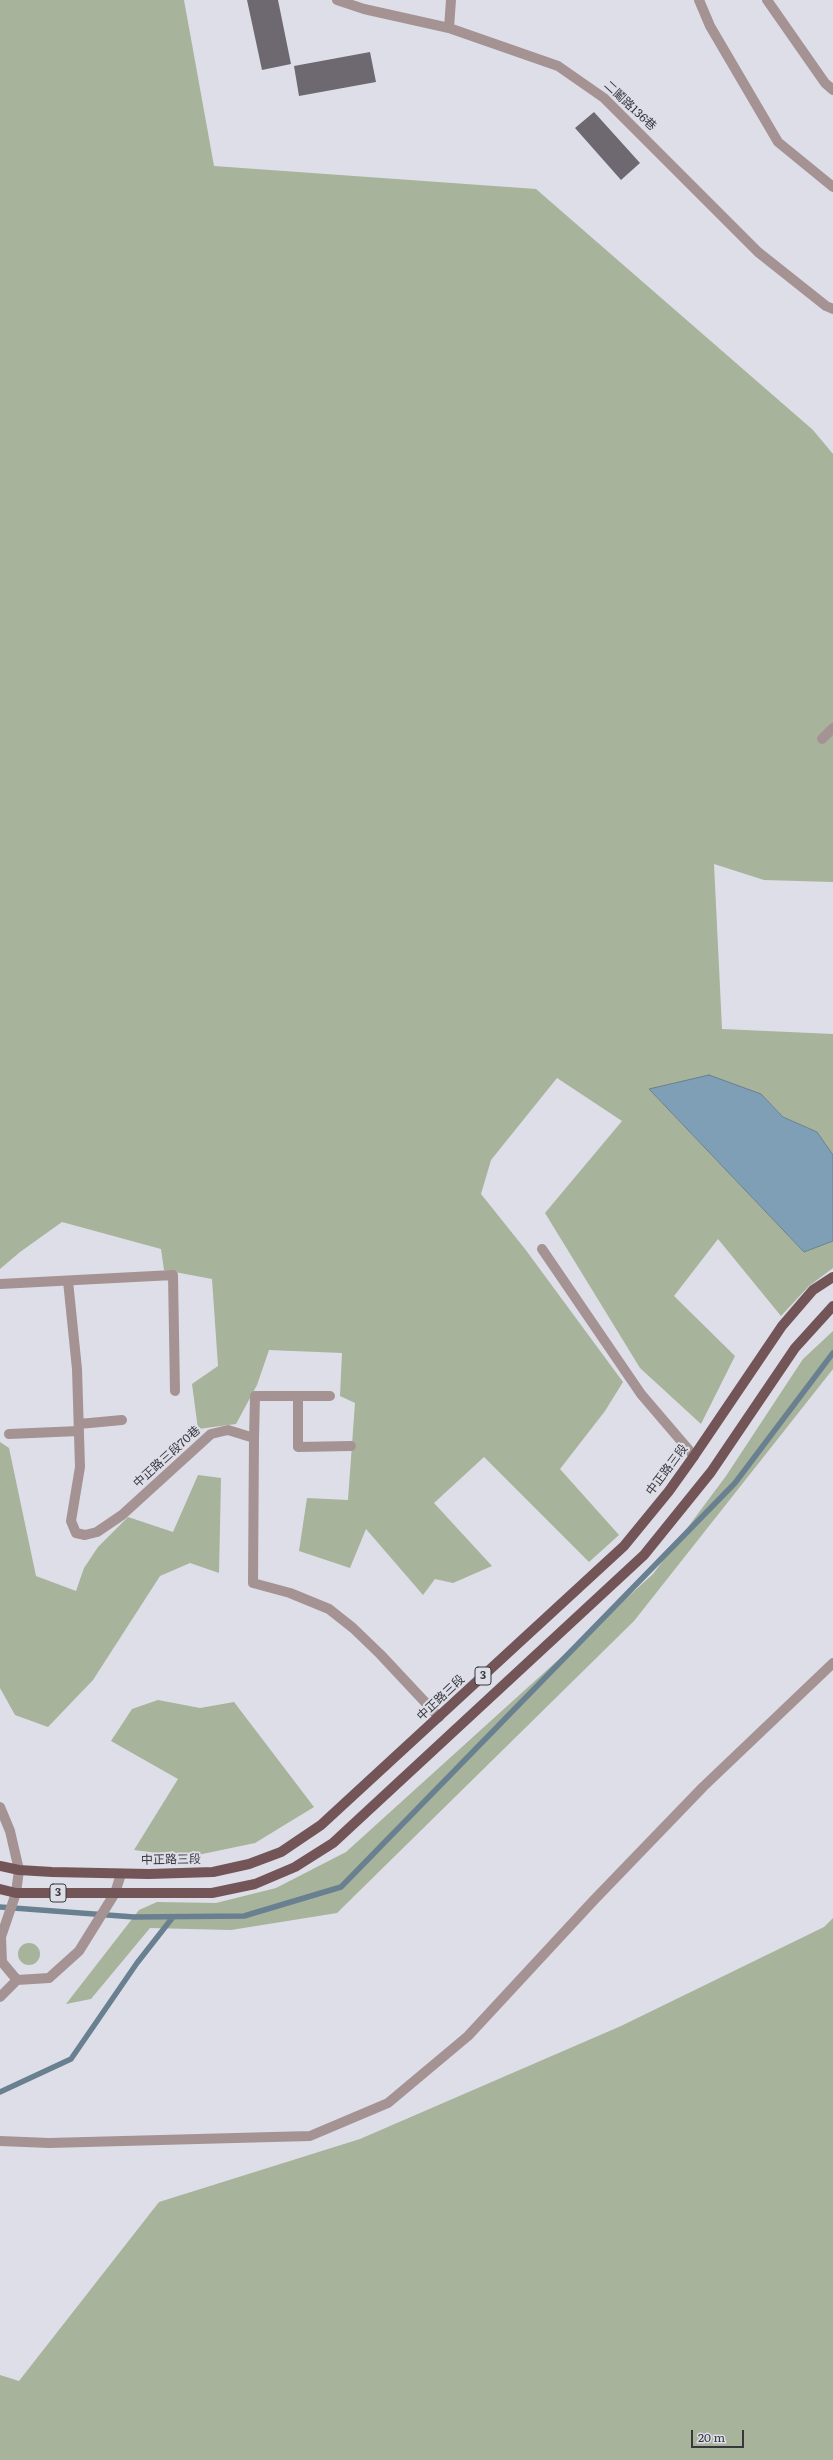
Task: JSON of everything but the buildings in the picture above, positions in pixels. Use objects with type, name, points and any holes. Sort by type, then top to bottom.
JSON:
[{"type":"main road","name":"中正路三段","points":[[0,1866],[19,1870],[121,1874],[213,1872],[249,1864],[281,1852],[321,1825],[624,1546],[669,1491],[782,1326],[813,1290],[833,1277]]},
{"type":"main road","name":"3","points":[[0,1889],[16,1893],[212,1893],[255,1884],[295,1867],[333,1843],[644,1555],[712,1472],[795,1348],[833,1306]]},
{"type":"street","name":"二鬮路136巷","points":[[337,0],[363,5],[449,28],[558,66],[604,98],[758,252],[826,306],[833,309]]},
{"type":"street","points":[[449,28],[451,0]]},
{"type":"street","points":[[699,0],[710,26],[778,142],[833,187]]},
{"type":"street","points":[[767,0],[825,83],[833,90]]},
{"type":"street","points":[[822,739],[833,728]]},
{"type":"street","points":[[542,1249],[641,1394],[694,1456]]},
{"type":"street","points":[[0,1284],[68,1282],[173,1275],[175,1391]]},
{"type":"street","name":"中正路三段70巷","points":[[68,1282],[77,1369],[79,1427],[80,1467],[71,1521],[76,1533],[85,1534],[97,1532],[122,1515],[211,1434],[228,1430],[254,1438]]},
{"type":"street","points":[[330,1396],[255,1396],[253,1583],[290,1593],[329,1609],[353,1628],[380,1654],[439,1717]]},
{"type":"street","points":[[298,1396],[298,1447],[351,1446]]},
{"type":"street","points":[[9,1434],[79,1427],[122,1420]]},
{"type":"street","points":[[0,2141],[49,2143],[310,2136],[388,2103],[468,2036],[698,1793],[833,1662]]},
{"type":"street","points":[[0,1807],[10,1831],[19,1870],[16,1893],[1,1937],[2,1962],[17,1980]]},
{"type":"street","points":[[0,1997],[17,1980],[49,1978],[79,1950],[116,1893],[121,1874]]},
{"type":"green space","points":[[0,0],[184,0],[214,166],[536,189],[813,430],[833,454],[833,882],[764,880],[714,864],[722,1029],[833,1034],[833,1155],[817,1132],[783,1117],[761,1094],[649,1089],[804,1252],[833,1241],[833,1268],[809,1286],[781,1316],[718,1239],[674,1296],[735,1356],[701,1424],[640,1368],[545,1213],[622,1121],[557,1078],[491,1160],[481,1194],[525,1249],[623,1382],[605,1411],[560,1469],[619,1535],[589,1562],[484,1457],[434,1503],[492,1566],[453,1583],[435,1579],[423,1595],[366,1529],[350,1568],[299,1551],[307,1498],[348,1500],[355,1403],[340,1396],[342,1353],[269,1350],[257,1385],[236,1424],[198,1429],[192,1384],[218,1366],[212,1279],[164,1270],[161,1249],[62,1222],[20,1252],[0,1269]]},
{"type":"green space","points":[[833,1331],[833,1369],[634,1621],[337,1913],[231,1930],[150,1928],[91,1999],[66,2004],[139,1910],[157,1902],[216,1903],[276,1888],[346,1852],[653,1574],[726,1476],[803,1359]]},
{"type":"green space","points":[[0,1442],[9,1448],[36,1576],[76,1591],[84,1568],[98,1547],[128,1517],[173,1532],[198,1475],[221,1478],[219,1573],[190,1563],[160,1576],[93,1680],[48,1727],[15,1715],[0,1688]]},
{"type":"green space","points":[[158,1700],[200,1708],[234,1702],[314,1807],[255,1843],[188,1857],[134,1850],[178,1779],[111,1741],[132,1709]]},
{"type":"green space","points":[[833,1918],[833,2460],[0,2460],[0,2375],[19,2381],[159,2202],[360,2139],[621,2026],[824,1927]]},
{"type":"green space","points":[[29,1943],[37,1946],[40,1954],[37,1962],[29,1965],[21,1962],[18,1954],[21,1946]]},
{"type":"water","points":[[709,1075],[761,1094],[783,1117],[817,1132],[833,1155],[833,1241],[804,1252],[649,1089]]},
{"type":"waterway","points":[[0,1907],[134,1917],[244,1916],[341,1887],[735,1483],[833,1353]]},
{"type":"waterway","points":[[0,2092],[71,2059],[137,1963],[173,1917]]}]
